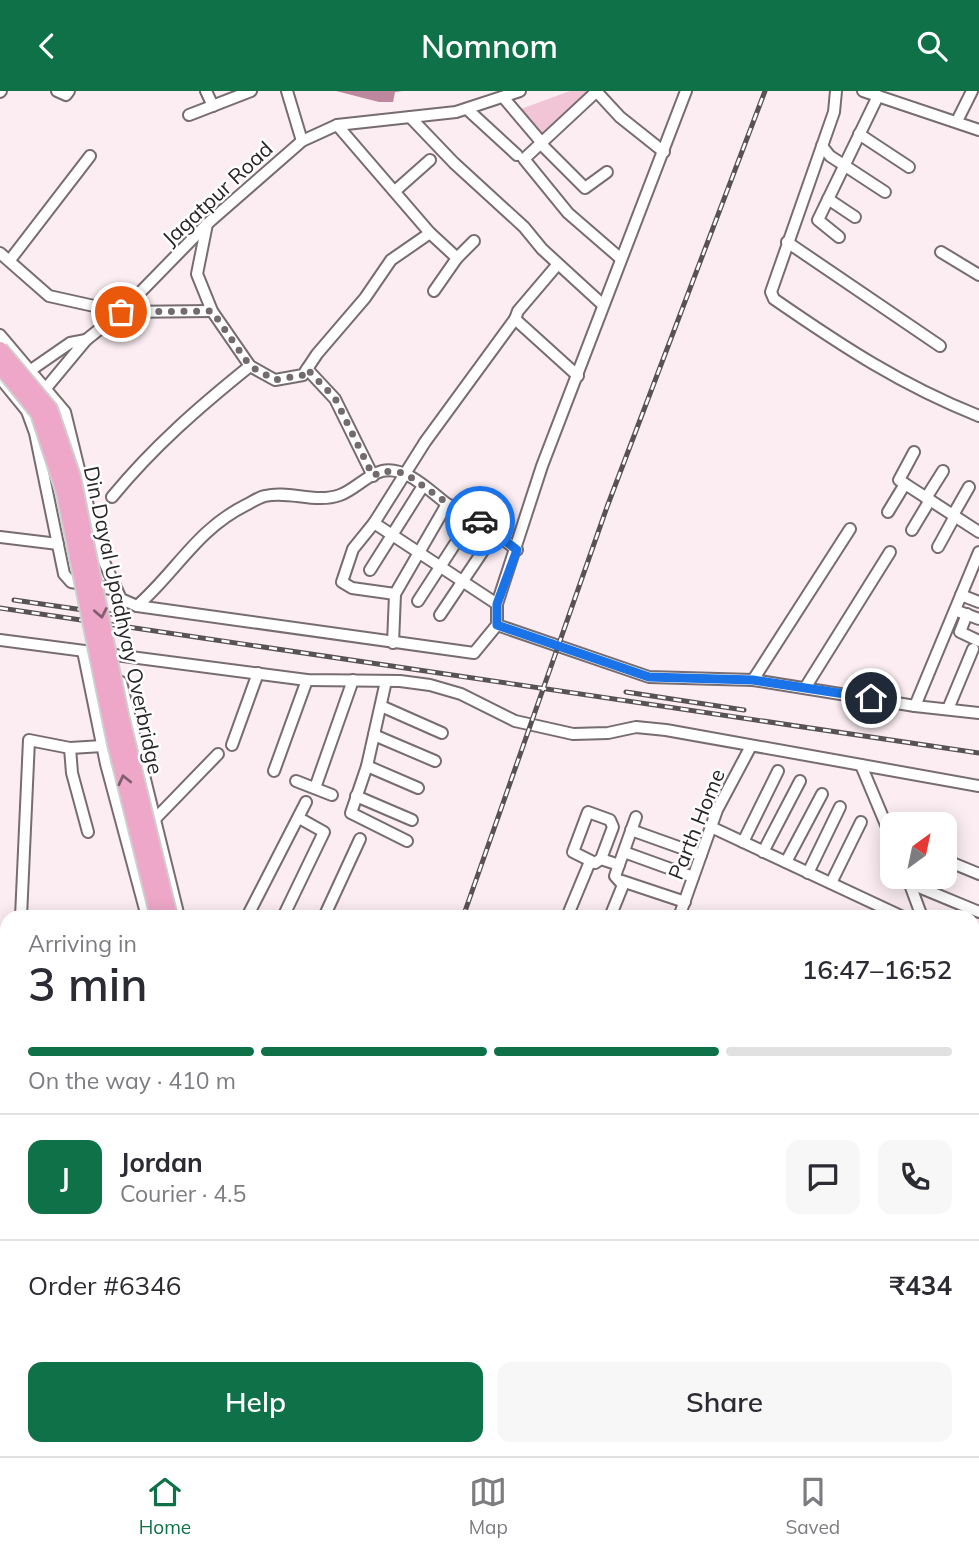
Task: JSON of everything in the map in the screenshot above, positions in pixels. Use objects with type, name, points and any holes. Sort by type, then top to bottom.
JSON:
[{"type":"main road","name":"Din Dayal Upadhyay Overbridge","points":[[0,349],[50,409],[72,477],[121,715],[168,910]]},
{"type":"main road","name":"Din Dayal Upadhyay Overbridge","points":[[0,366],[38,413],[64,493],[115,744],[156,910]]},
{"type":"street","points":[[57,91],[66,95],[69,91]]},
{"type":"street","points":[[206,91],[213,106]]},
{"type":"street","points":[[189,115],[251,91]]},
{"type":"street","name":"Jagatpur Road","points":[[86,340],[121,312],[207,224],[302,141],[287,91]]},
{"type":"street","points":[[302,141],[337,125],[467,109],[520,91]]},
{"type":"street","points":[[620,257],[568,213],[524,159],[596,91],[620,117],[664,152]]},
{"type":"street","points":[[0,335],[46,386],[65,412],[99,551],[121,599],[137,606],[474,653],[497,625],[497,604],[517,550],[542,466],[578,376],[620,257],[686,91]]},
{"type":"street","points":[[836,91],[834,112],[771,292],[774,299],[888,375],[979,416]]},
{"type":"street","points":[[863,91],[979,130]]},
{"type":"street","points":[[957,121],[972,91]]},
{"type":"street","points":[[839,237],[818,220],[878,96]]},
{"type":"street","points":[[503,97],[541,143],[585,188],[607,172]]},
{"type":"street","points":[[467,109],[517,155]]},
{"type":"street","points":[[410,117],[602,305]]},
{"type":"street","points":[[337,125],[430,233],[457,258]]},
{"type":"street","points":[[859,134],[909,167]]},
{"type":"street","points":[[822,146],[830,156],[845,163],[885,192]]},
{"type":"street","points":[[10,260],[90,156]]},
{"type":"street","points":[[395,191],[430,160]]},
{"type":"street","points":[[828,199],[855,217]]},
{"type":"street","points":[[207,224],[197,274],[212,311],[250,366],[275,380],[303,375],[365,298],[391,260],[430,233]]},
{"type":"street","points":[[435,291],[457,258],[474,241]]},
{"type":"street","points":[[787,242],[940,346]]},
{"type":"street","points":[[941,252],[979,275]]},
{"type":"street","points":[[0,253],[50,296],[121,312],[212,311]]},
{"type":"street","points":[[395,594],[352,588],[342,582],[353,549],[374,523],[470,377],[515,319],[518,311],[558,264]]},
{"type":"street","points":[[515,319],[578,376]]},
{"type":"street","points":[[31,370],[70,343],[86,340]]},
{"type":"street","points":[[27,411],[86,340]]},
{"type":"street","points":[[112,497],[139,463],[189,415],[250,366]]},
{"type":"street","points":[[307,369],[335,398],[373,476]]},
{"type":"street","points":[[0,378],[27,411],[35,433],[64,573],[71,582],[117,590]]},
{"type":"street","points":[[915,452],[899,478],[979,531]]},
{"type":"street","points":[[137,606],[162,584],[177,559],[204,532],[230,513],[265,495],[314,499],[340,495],[382,471],[405,473],[447,503],[473,516],[517,550]]},
{"type":"street","points":[[912,530],[943,471]]},
{"type":"street","points":[[888,512],[905,484]]},
{"type":"street","points":[[370,571],[423,486]]},
{"type":"street","points":[[938,547],[969,487]]},
{"type":"street","points":[[393,643],[395,594],[447,503]]},
{"type":"street","points":[[418,601],[473,516]]},
{"type":"street","points":[[374,523],[497,604]]},
{"type":"street","points":[[753,680],[850,529]]},
{"type":"street","points":[[440,615],[495,533]]},
{"type":"street","points":[[0,537],[58,544]]},
{"type":"street","points":[[805,688],[890,552]]},
{"type":"street","points":[[915,706],[978,559]]},
{"type":"street","points":[[961,595],[979,603]]},
{"type":"street","points":[[955,610],[979,619]]},
{"type":"street","points":[[948,709],[976,645],[960,632],[967,614]]},
{"type":"street","points":[[497,625],[649,677],[753,680],[915,706],[979,713]]},
{"type":"street","points":[[0,640],[307,680],[386,681],[430,685],[461,694],[515,721],[573,734],[608,733],[636,727],[979,786]]},
{"type":"street","points":[[83,652],[122,825],[145,910]]},
{"type":"street","points":[[114,656],[177,910]]},
{"type":"street","points":[[232,745],[258,673]]},
{"type":"street","points":[[274,771],[307,680]]},
{"type":"street","points":[[315,788],[354,680]]},
{"type":"street","points":[[386,681],[367,766],[351,810],[353,816],[407,841]]},
{"type":"street","points":[[380,706],[442,733]]},
{"type":"street","points":[[374,735],[435,761]]},
{"type":"street","points":[[21,910],[29,740],[70,748],[103,746]]},
{"type":"street","name":"Parth Home","points":[[682,910],[711,827],[751,746]]},
{"type":"street","points":[[70,748],[72,773],[89,832]]},
{"type":"street","points":[[122,825],[155,819],[218,754]]},
{"type":"street","points":[[861,765],[881,812]]},
{"type":"street","points":[[367,766],[418,788]]},
{"type":"street","points":[[743,842],[778,771]]},
{"type":"street","points":[[296,781],[332,795]]},
{"type":"street","points":[[763,852],[800,781]]},
{"type":"street","points":[[786,862],[822,794]]},
{"type":"street","points":[[356,796],[412,820]]},
{"type":"street","points":[[251,910],[306,802]]},
{"type":"street","points":[[808,873],[840,807]]},
{"type":"street","points":[[589,812],[610,820],[613,827],[601,859],[596,863],[573,852],[589,812]]},
{"type":"street","points":[[636,817],[615,876],[622,881],[685,902]]},
{"type":"street","points":[[286,910],[324,832],[299,818]]},
{"type":"street","points":[[831,883],[861,823]]},
{"type":"street","points":[[711,827],[884,910]]},
{"type":"street","points":[[631,830],[701,856]]},
{"type":"street","points":[[327,910],[359,839]]},
{"type":"street","points":[[624,852],[694,877]]},
{"type":"street","points":[[601,859],[619,865]]},
{"type":"street","points":[[570,910],[589,864]]},
{"type":"street","points":[[957,865],[979,874]]},
{"type":"street","points":[[612,910],[622,881]]},
{"type":"street","points":[[911,889],[919,910]]},
{"type":"street","points":[[928,889],[975,910]]},
{"type":"shaded area","points":[[336,91],[403,91],[395,92],[393,102],[379,102]]},
{"type":"shaded area","points":[[570,91],[587,91],[592,96],[541,137],[518,110]]},
{"type":"railway","points":[[465,910],[607,507],[765,91]]},
{"type":"railway","points":[[14,600],[125,616]]},
{"type":"railway","points":[[0,608],[979,753]]},
{"type":"railway","points":[[626,692],[744,710]]},
{"type":"way so far","points":[[121,312],[160,309],[212,311],[250,366],[275,380],[303,375],[307,369],[335,398],[373,476],[382,471],[405,473],[447,503],[480,521]]},
{"type":"route","points":[[480,521],[517,550],[497,604],[497,625],[528,638],[649,677],[753,680],[871,698]]}]
